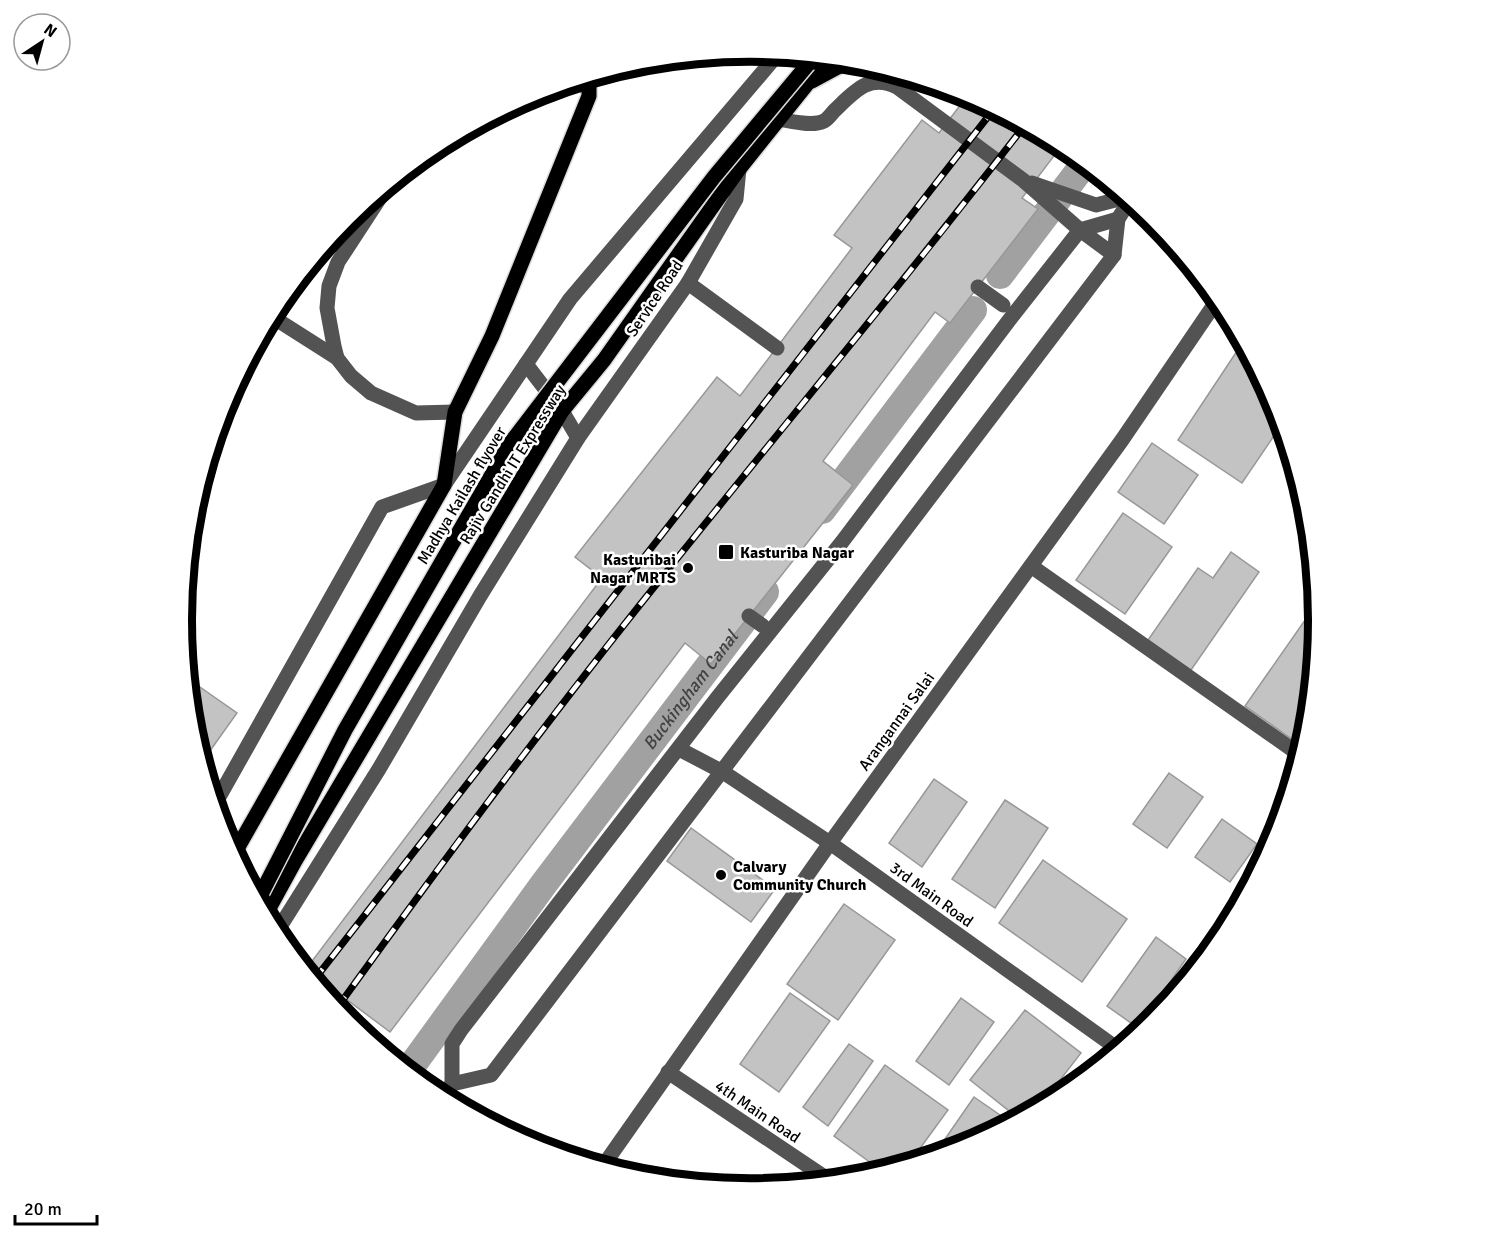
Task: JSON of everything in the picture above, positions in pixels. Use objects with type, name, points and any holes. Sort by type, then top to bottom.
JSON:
[{"type":"main road","name":"Madhya Kailash flyover","points":[[263,890],[345,730],[509,445],[714,177],[808,65]]},
{"type":"main road","name":"Rajiv Gandhi IT Expressway","points":[[271,905],[301,850],[562,411],[604,360],[739,169],[821,66]]},
{"type":"main road","points":[[806,85],[836,68]]},
{"type":"main road","points":[[239,844],[444,485],[455,412],[492,336],[544,210],[589,96],[590,86]]},
{"type":"street","points":[[220,794],[382,507],[444,485],[570,299],[771,63]]},
{"type":"street","points":[[778,119],[806,123],[824,121],[854,92],[871,82],[886,81],[1023,180],[1042,191],[1070,196],[1096,205],[1119,201]]},
{"type":"street","name":"Service Road","points":[[282,923],[379,769],[480,596],[578,438],[688,283],[736,199],[739,169]]},
{"type":"street","points":[[1042,191],[1058,211],[1114,255]]},
{"type":"street","points":[[448,1088],[452,1084],[491,1076],[1114,255],[1118,219],[1125,206]]},
{"type":"street","points":[[337,358],[327,308],[329,286],[338,262],[373,208]]},
{"type":"street","points":[[452,1084],[452,1044],[460,1030],[842,542],[1080,230],[1118,219]]},
{"type":"street","points":[[688,283],[777,348]]},
{"type":"street","points":[[978,287],[1003,305]]},
{"type":"street","name":"Arangannai Salai","points":[[608,1159],[830,843],[1122,440],[1212,307]]},
{"type":"street","points":[[279,321],[337,358],[351,376],[371,393],[416,413],[455,412]]},
{"type":"street","points":[[526,364],[562,411],[578,438]]},
{"type":"street","points":[[1031,566],[1292,750]]},
{"type":"street","points":[[749,616],[763,626]]},
{"type":"street","name":"3rd Main Road","points":[[679,749],[723,772],[830,843],[1111,1044]]},
{"type":"street","name":"4th Main Road","points":[[668,1072],[819,1173]]},
{"type":"building","name":"Kasturibai Nagar MRTS","points":[[962,103],[1029,136],[1056,153],[1022,198],[1038,209],[950,323],[935,312],[823,461],[853,485],[711,664],[685,643],[390,1032],[330,987],[310,963],[602,578],[575,557],[717,377],[740,396],[852,248],[834,235],[922,120],[939,133]]},
{"type":"building","points":[[1238,350],[1266,406],[1276,433],[1242,483],[1178,440]]},
{"type":"building","points":[[1152,443],[1198,475],[1164,524],[1118,492]]},
{"type":"building","points":[[1123,513],[1172,547],[1125,614],[1076,580]]},
{"type":"building","points":[[1231,552],[1259,572],[1191,670],[1148,640],[1198,568],[1213,578]]},
{"type":"building","points":[[1308,616],[1307,656],[1294,741],[1245,706]]},
{"type":"building","points":[[196,684],[237,713],[209,753]]},
{"type":"building","points":[[1169,773],[1203,797],[1167,848],[1133,824]]},
{"type":"building","points":[[934,779],[967,802],[922,867],[889,843]]},
{"type":"building","points":[[1005,800],[1048,828],[995,908],[952,879]]},
{"type":"building","points":[[1222,819],[1257,844],[1230,882],[1195,857]]},
{"type":"building","name":"Calvary Community Church","points":[[691,828],[775,889],[751,922],[667,861]]},
{"type":"building","points":[[1043,860],[1127,919],[1082,982],[999,923]]},
{"type":"building","points":[[844,904],[895,940],[838,1020],[787,984]]},
{"type":"building","points":[[1156,937],[1186,959],[1156,1002],[1133,1025],[1107,1006]]},
{"type":"building","points":[[790,993],[830,1021],[779,1092],[740,1064]]},
{"type":"building","points":[[961,998],[994,1022],[949,1085],[916,1061]]},
{"type":"building","points":[[1025,1010],[1081,1053],[1056,1086],[1011,1113],[970,1080]]},
{"type":"building","points":[[849,1044],[873,1061],[828,1126],[803,1107]]},
{"type":"building","points":[[885,1065],[948,1110],[918,1151],[872,1164],[834,1136]]},
{"type":"building","points":[[974,1097],[1003,1117],[964,1135],[942,1143]]},
{"type":"waterway","name":"Buckingham Canal","points":[[1000,275],[1080,170]]},
{"type":"waterway","name":"Buckingham Canal","points":[[822,510],[973,310]]},
{"type":"waterway","name":"Buckingham Canal","points":[[413,1064],[543,885],[765,592]]},
{"type":"railway","points":[[319,974],[989,115]]},
{"type":"railway","points":[[342,1000],[573,690],[1020,131]]},
{"type":"place","name":"Kasturiba Nagar","points":[[726,552]]},
{"type":"place","name":"Kasturibai Nagar MRTS","points":[[688,568]]},
{"type":"place","name":"Calvary Community Church","points":[[721,875]]}]
